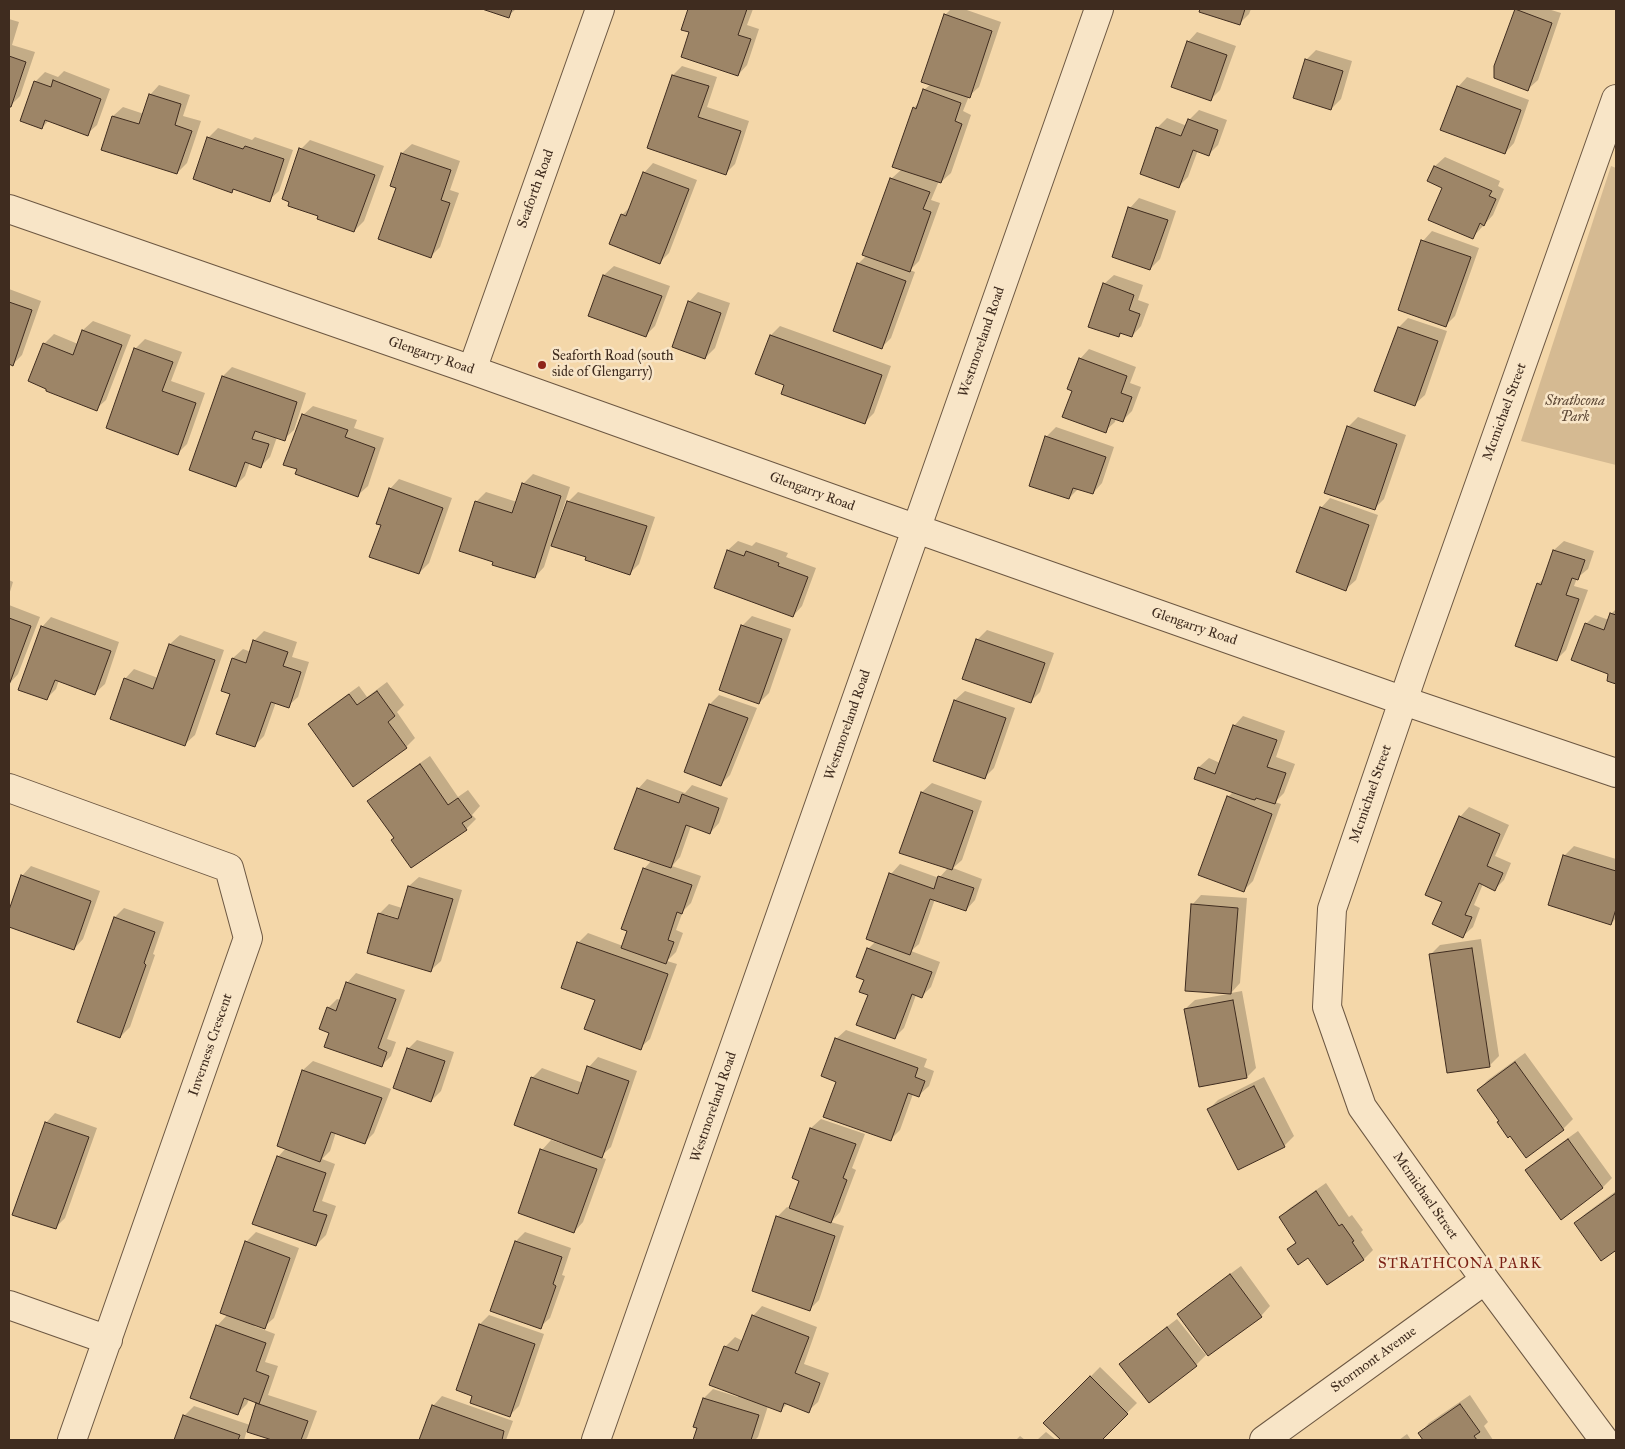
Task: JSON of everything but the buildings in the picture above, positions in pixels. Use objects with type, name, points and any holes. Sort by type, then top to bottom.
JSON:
[{"type":"street","name":"Seaforth Road","points":[[472,370],[600,9]]},
{"type":"street","name":"Westmoreland Road","points":[[596,1440],[1099,9]]},
{"type":"street","name":"Mcmichael Street","points":[[1604,1440],[1485,1280],[1362,1107],[1326,1006],[1332,909],[1616,99]]},
{"type":"street","name":"Glengarry Road","points":[[9,209],[472,370],[1404,701],[1616,773]]},
{"type":"street","name":"Inverness Crescent","points":[[9,788],[228,868],[248,938],[72,1440]]},
{"type":"street","name":"Stormont Avenue","points":[[1264,1440],[1485,1280]]},
{"type":"street","points":[[9,1305],[108,1340]]},
{"type":"green space","name":"Strathcona Park","points":[[1611,166],[1616,168],[1616,465],[1521,441]]},
{"type":"place","name":"Seaforth Road (south side of Glengarry)","points":[[542,365]]},
{"type":"district","name":"STRATHCONA PARK","points":[[1460,1264]]}]
